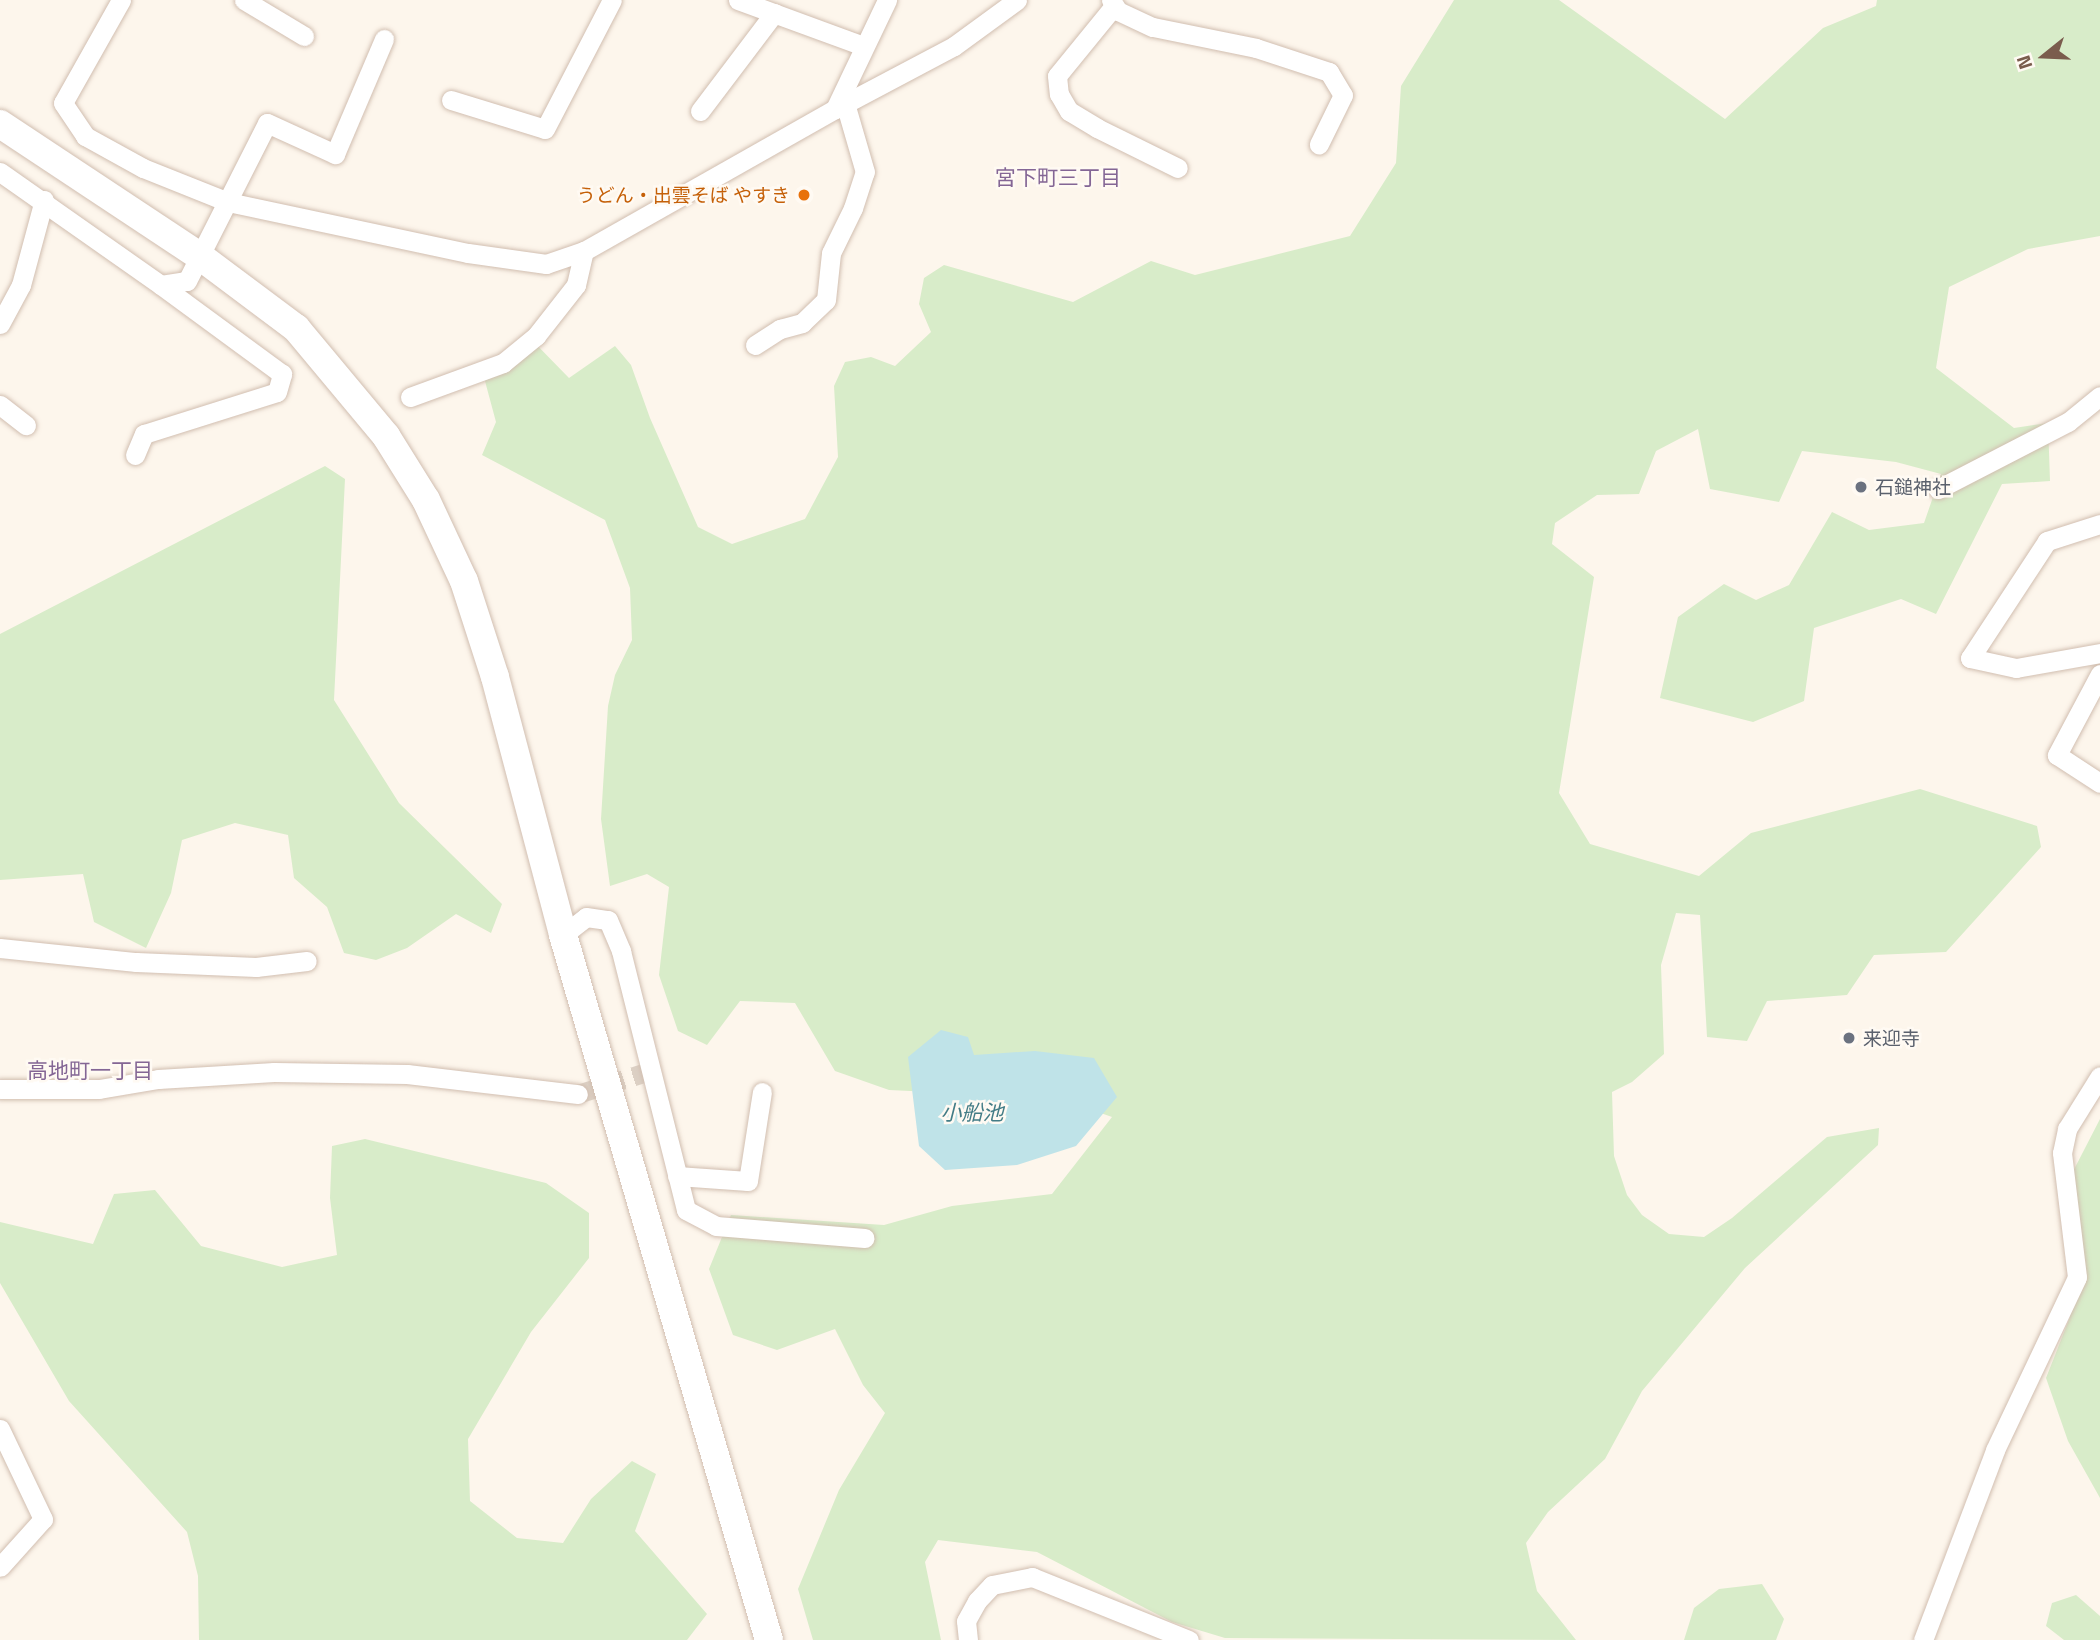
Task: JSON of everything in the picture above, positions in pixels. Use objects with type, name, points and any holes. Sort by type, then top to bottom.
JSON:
[{"type":"street","points":[[121,0],[63,103],[85,136],[144,168],[228,202],[468,253],[546,264],[584,251],[840,106],[954,46],[1017,0]]},
{"type":"street","points":[[244,0],[304,36]]},
{"type":"street","points":[[451,100],[545,129],[612,0]]},
{"type":"street","points":[[755,345],[780,329],[802,323],[826,300],[831,253],[853,208],[864,172],[840,106],[863,46],[887,0]]},
{"type":"street","points":[[742,1],[863,46]]},
{"type":"street","points":[[1178,168],[1069,111],[1059,94],[1057,76],[1112,3],[1118,11],[1153,27],[1256,48],[1329,72],[1343,95],[1319,144]]},
{"type":"street","points":[[700,111],[774,13]]},
{"type":"street","points":[[161,285],[187,281],[267,122],[335,154],[384,39]]},
{"type":"street","points":[[0,124],[201,257],[296,328],[386,436],[426,500],[464,581],[495,677],[563,935],[769,1640]]},
{"type":"street","points":[[0,172],[44,200],[282,374],[277,391],[144,434],[135,455]]},
{"type":"street","points":[[2,316],[21,285],[44,200]]},
{"type":"street","points":[[410,397],[503,363],[536,336],[576,285],[584,251]]},
{"type":"street","points":[[1938,489],[2068,422],[2100,396]]},
{"type":"street","points":[[0,405],[26,425]]},
{"type":"street","points":[[2100,523],[2047,541],[1970,658],[2016,668],[2100,653]]},
{"type":"street","points":[[2100,674],[2057,755],[2100,783]]},
{"type":"street","points":[[563,935],[586,917],[608,920],[621,951],[686,1210],[716,1226],[865,1238]]},
{"type":"street","points":[[0,948],[136,962],[256,967],[307,961]]},
{"type":"street","points":[[0,1089],[99,1089],[158,1079],[274,1072],[407,1074],[578,1094]]},
{"type":"street","points":[[1923,1640],[1995,1450],[2077,1277],[2062,1153],[2067,1129],[2100,1076]]},
{"type":"street","points":[[677,1176],[748,1181],[761,1092]]},
{"type":"street","points":[[0,1429],[43,1519],[0,1567]]},
{"type":"street","points":[[968,1640],[966,1621],[977,1601],[992,1585],[1032,1577],[1189,1640]]},
{"type":"green space","points":[[1454,0],[1559,0],[1725,119],[1823,28],[1876,6],[1877,0],[2100,0],[2100,236],[2028,249],[1949,287],[1936,368],[2014,428],[2048,423],[2050,481],[2002,484],[1936,614],[1901,599],[1814,628],[1804,701],[1753,722],[1660,698],[1678,617],[1724,584],[1756,600],[1789,585],[1832,512],[1869,530],[1924,523],[1941,474],[1896,462],[1802,451],[1779,502],[1710,489],[1698,429],[1656,451],[1639,494],[1597,495],[1555,523],[1552,544],[1594,577],[1559,793],[1590,844],[1699,876],[1751,833],[1920,789],[2037,826],[2041,847],[1946,952],[1874,955],[1847,995],[1767,1001],[1747,1041],[1707,1037],[1700,915],[1676,913],[1661,965],[1664,1054],[1632,1082],[1612,1092],[1614,1156],[1627,1195],[1642,1215],[1669,1234],[1704,1237],[1732,1218],[1827,1137],[1879,1128],[1878,1145],[1745,1268],[1642,1391],[1605,1459],[1548,1512],[1526,1543],[1537,1591],[1576,1640],[1225,1638],[1172,1622],[1037,1552],[938,1540],[925,1562],[941,1640],[813,1640],[798,1589],[839,1490],[885,1413],[863,1385],[835,1329],[777,1350],[733,1335],[709,1269],[731,1215],[884,1225],[952,1206],[1052,1194],[1112,1117],[1058,1098],[889,1090],[835,1071],[795,1003],[740,1001],[707,1045],[678,1031],[659,975],[669,887],[647,874],[610,886],[601,819],[608,706],[615,675],[632,640],[630,588],[605,520],[482,455],[496,422],[482,370],[528,336],[569,378],[615,346],[631,365],[650,418],[698,527],[732,544],[805,519],[838,457],[834,386],[845,362],[871,357],[895,366],[931,332],[919,304],[924,278],[944,265],[1073,302],[1151,261],[1195,275],[1350,236],[1396,163],[1401,86]]},
{"type":"green space","points":[[325,466],[345,479],[334,700],[399,803],[502,904],[491,933],[456,914],[407,948],[376,960],[344,953],[327,907],[294,878],[288,835],[235,823],[182,840],[171,893],[146,948],[94,922],[83,874],[0,880],[0,634]]},
{"type":"green space","points":[[2100,1119],[2100,1498],[2068,1441],[2046,1378],[2070,1317],[2066,1185]]},
{"type":"green space","points":[[365,1139],[546,1183],[589,1213],[589,1258],[531,1332],[468,1439],[470,1501],[517,1538],[563,1543],[591,1499],[632,1461],[656,1474],[635,1531],[707,1614],[687,1640],[199,1640],[198,1576],[187,1532],[69,1401],[0,1283],[0,1222],[93,1244],[114,1194],[155,1190],[201,1246],[282,1267],[337,1255],[330,1198],[332,1146]]},
{"type":"green space","points":[[1762,1584],[1784,1619],[1776,1640],[1684,1640],[1694,1608],[1719,1589]]},
{"type":"green space","points":[[2076,1595],[2100,1616],[2100,1640],[2064,1640],[2046,1626],[2052,1603]]},
{"type":"water","name":"小船池","points":[[941,1030],[968,1037],[974,1055],[1035,1051],[1094,1058],[1117,1097],[1076,1146],[1017,1165],[945,1170],[919,1146],[908,1057]]},
{"type":"tunnel","points":[[578,1094],[650,1071]]},
{"type":"place","name":"うどん・出雲そば やすき","points":[[804,195]]},
{"type":"place","name":"石鎚神社","points":[[1861,487]]},
{"type":"place","name":"来迎寺","points":[[1849,1038]]},
{"type":"district","name":"宮下町三丁目","points":[[1058,177]]},
{"type":"district","name":"高地町一丁目","points":[[90,1070]]}]
